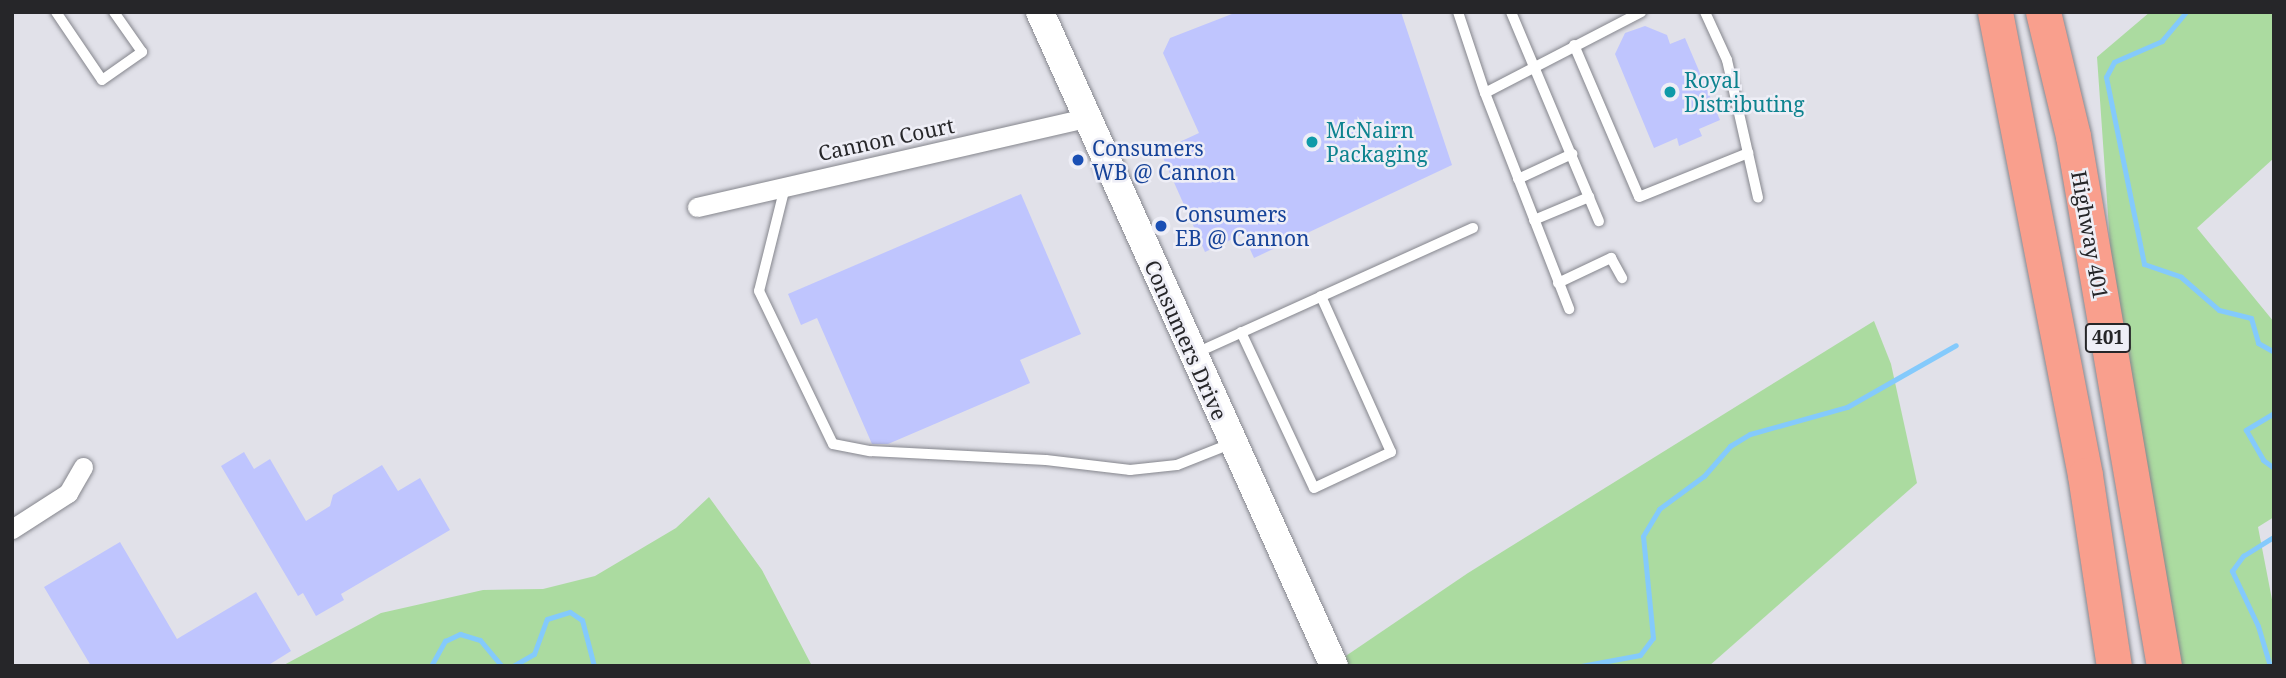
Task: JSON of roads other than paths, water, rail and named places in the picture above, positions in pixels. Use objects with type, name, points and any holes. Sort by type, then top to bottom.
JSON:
[{"type":"highway","name":"401","points":[[1995,12],[2085,475],[2114,666]]},
{"type":"highway","name":"Highway 401","points":[[2043,12],[2073,136],[2164,666]]},
{"type":"main road","name":"Consumers Drive","points":[[1040,12],[1085,118],[1334,666]]},
{"type":"street","name":"Cannon Court","points":[[696,207],[787,184],[1085,118]]},
{"type":"street","points":[[12,529],[68,493],[83,467]]},
{"type":"lane","points":[[56,12],[102,80],[142,52],[114,12]]},
{"type":"lane","points":[[1458,12],[1485,93],[1569,309]]},
{"type":"lane","points":[[1511,12],[1599,221]]},
{"type":"lane","points":[[1485,93],[1641,12]]},
{"type":"lane","points":[[1705,12],[1727,60],[1758,198]]},
{"type":"lane","points":[[1574,45],[1639,197],[1748,153]]},
{"type":"lane","points":[[1518,178],[1572,154]]},
{"type":"lane","points":[[787,184],[759,291],[832,444],[870,451],[1046,460],[1130,470],[1177,465],[1233,443]]},
{"type":"lane","points":[[1534,220],[1589,197]]},
{"type":"lane","points":[[1192,354],[1473,228]]},
{"type":"lane","points":[[1558,283],[1611,258],[1622,278]]},
{"type":"lane","points":[[1241,332],[1314,488],[1391,452],[1321,296]]},
{"type":"waterway","points":[[2186,12],[2162,41],[2114,62],[2106,77],[2144,264],[2181,277],[2219,310],[2251,318],[2258,343],[2274,352]]},
{"type":"waterway","points":[[1581,666],[1640,655],[1653,638],[1643,536],[1659,509],[1704,476],[1730,446],[1750,434],[1847,407],[1956,345]]},
{"type":"waterway","points":[[2274,413],[2246,430],[2263,460],[2274,468]]},
{"type":"waterway","points":[[2270,666],[2258,626],[2232,571],[2243,556],[2274,537]]},
{"type":"waterway","points":[[513,666],[534,654],[547,619],[570,612],[582,620],[594,666]]},
{"type":"waterway","points":[[431,666],[445,641],[460,634],[480,640],[502,666]]},
{"type":"waterway","points":[[374,666],[385,666]]},
{"type":"place","name":"Royal Distributing","points":[[1670,92]]},
{"type":"place","name":"McNairn Packaging","points":[[1312,142]]},
{"type":"place","name":"Consumers WB @ Cannon","points":[[1078,160]]},
{"type":"place","name":"Consumers EB @ Cannon","points":[[1161,226]]}]
